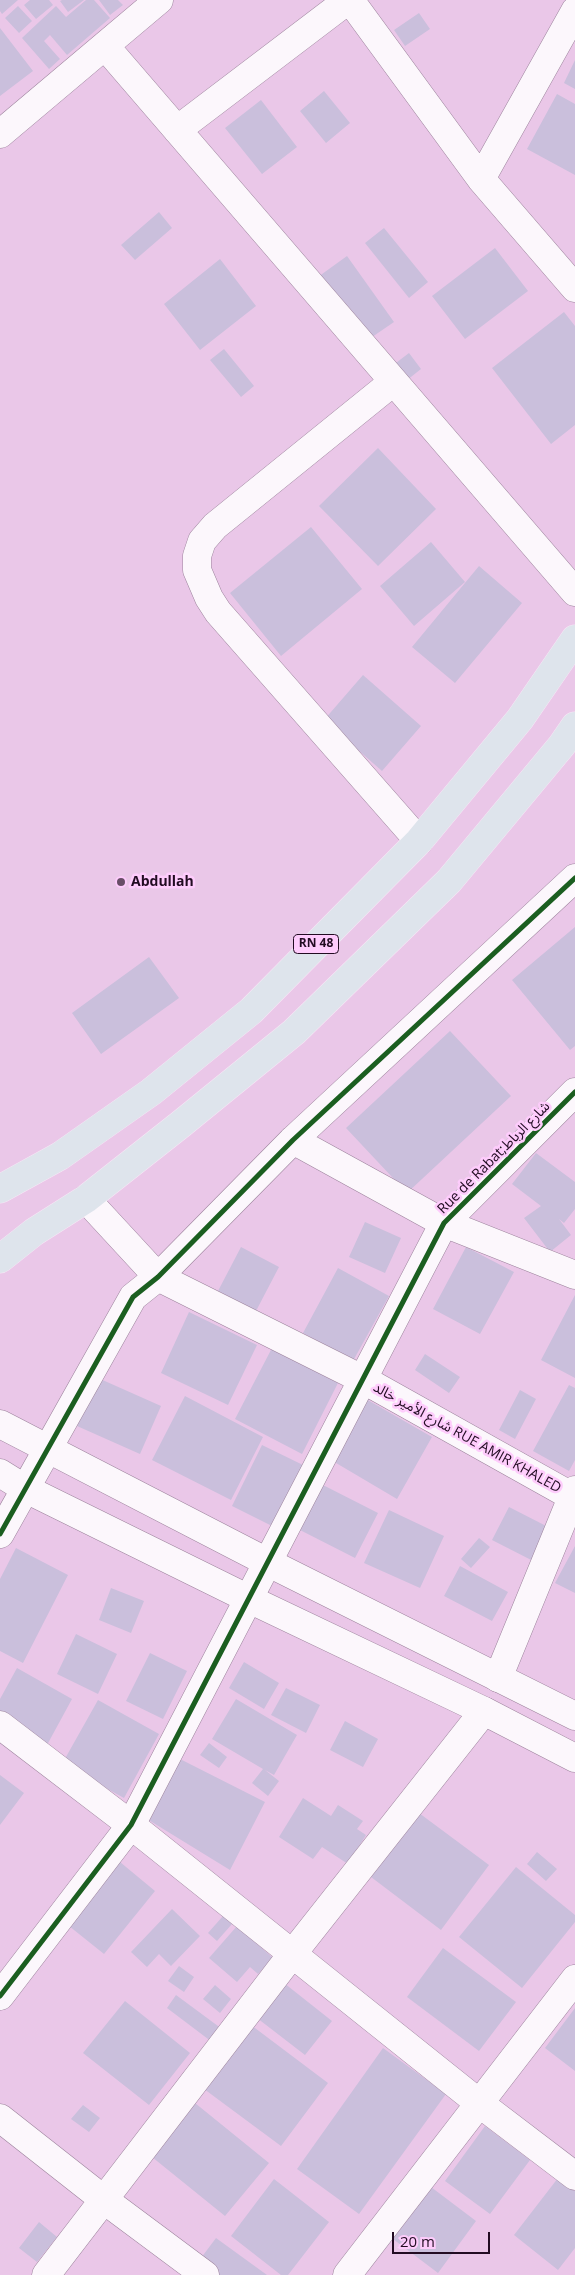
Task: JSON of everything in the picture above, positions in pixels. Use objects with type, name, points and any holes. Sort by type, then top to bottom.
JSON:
[{"type":"highway","name":"RN 48","points":[[0,1189],[60,1156],[151,1092],[251,1011],[419,841],[520,719],[575,639]]},
{"type":"highway","points":[[0,1259],[34,1232],[86,1199],[294,1032],[449,881],[562,745],[575,726]]},
{"type":"street","points":[[0,134],[158,0]]},
{"type":"street","points":[[177,130],[349,0],[481,179],[575,288]]},
{"type":"street","points":[[481,179],[575,11]]},
{"type":"street","points":[[106,46],[575,592]]},
{"type":"street","points":[[393,382],[214,526],[202,541],[197,556],[197,570],[209,598],[218,612],[419,841]]},
{"type":"street","points":[[0,1534],[133,1296],[158,1277],[293,1140],[575,878]]},
{"type":"street","name":"Rue de Rabat;شارع الرباط","points":[[0,1996],[131,1825],[269,1563],[444,1223],[575,1092]]},
{"type":"street","points":[[293,1140],[444,1223],[575,1275]]},
{"type":"street","name":"شارع الأمير خالد RUE AMIR KHALED","points":[[86,1199],[158,1277],[364,1380],[574,1495]]},
{"type":"street","points":[[0,1424],[269,1563],[575,1716]]},
{"type":"street","points":[[0,1473],[24,1488],[250,1599],[484,1710],[575,1758]]},
{"type":"street","points":[[498,1678],[574,1495]]},
{"type":"street","points":[[46,2275],[293,1953],[484,1710]]},
{"type":"street","points":[[0,1725],[131,1825],[479,2103],[575,2176]]},
{"type":"street","points":[[347,2275],[575,1979]]},
{"type":"street","points":[[0,2118],[103,2199],[205,2275]]},
{"type":"building","points":[[0,0],[18,0],[2,14],[0,11]]},
{"type":"building","points":[[30,0],[49,0],[53,5],[36,19],[24,5]]},
{"type":"building","points":[[84,0],[68,12],[60,1]]},
{"type":"building","points":[[86,0],[94,0],[110,18],[67,55],[50,35],[44,41],[60,59],[49,69],[22,38],[56,6],[66,17]]},
{"type":"building","points":[[99,0],[118,0],[123,5],[110,15]]},
{"type":"building","points":[[18,6],[32,21],[19,33],[5,18]]},
{"type":"building","points":[[419,13],[430,29],[405,46],[394,30]]},
{"type":"building","points":[[0,28],[33,71],[0,96]]},
{"type":"building","points":[[575,60],[575,89],[564,83]]},
{"type":"building","points":[[324,91],[350,123],[326,143],[300,111]]},
{"type":"building","points":[[557,94],[575,104],[575,175],[527,149]]},
{"type":"building","points":[[261,100],[297,147],[262,174],[225,128]]},
{"type":"building","points":[[159,212],[172,228],[135,260],[121,245]]},
{"type":"building","points":[[384,228],[428,282],[409,298],[365,243]]},
{"type":"building","points":[[495,248],[528,291],[465,339],[432,296]]},
{"type":"building","points":[[347,256],[394,322],[359,346],[311,282]]},
{"type":"building","points":[[220,259],[256,306],[200,350],[164,304]]},
{"type":"building","points":[[564,312],[575,326],[575,425],[551,444],[492,368]]},
{"type":"building","points":[[224,349],[254,386],[241,397],[210,360]]},
{"type":"building","points":[[409,353],[421,369],[397,388],[384,372]]},
{"type":"building","points":[[378,448],[436,509],[378,566],[319,506]]},
{"type":"building","points":[[311,527],[362,589],[281,656],[230,593]]},
{"type":"building","points":[[431,542],[465,582],[414,626],[380,586]]},
{"type":"building","points":[[479,566],[522,603],[455,683],[412,647]]},
{"type":"building","points":[[363,675],[421,726],[382,771],[324,720]]},
{"type":"building","points":[[575,927],[575,1046],[570,1050],[512,980]]},
{"type":"building","points":[[149,957],[179,998],[101,1054],[72,1013]]},
{"type":"building","points":[[450,1031],[511,1096],[407,1193],[346,1128]]},
{"type":"building","points":[[536,1153],[575,1182],[575,1209],[564,1223],[559,1219],[571,1235],[550,1252],[524,1218],[541,1206],[512,1184]]},
{"type":"building","points":[[365,1222],[401,1238],[385,1273],[349,1257]]},
{"type":"building","points":[[241,1247],[279,1267],[256,1311],[218,1291]]},
{"type":"building","points":[[466,1247],[514,1272],[480,1334],[433,1309]]},
{"type":"building","points":[[338,1268],[389,1296],[353,1361],[303,1333]]},
{"type":"building","points":[[575,1295],[575,1378],[541,1360]]},
{"type":"building","points":[[189,1312],[257,1345],[228,1405],[161,1373]]},
{"type":"building","points":[[272,1348],[338,1383],[302,1454],[235,1419]]},
{"type":"building","points":[[425,1354],[460,1377],[449,1393],[415,1370]]},
{"type":"building","points":[[98,1378],[161,1406],[140,1454],[77,1426]]},
{"type":"building","points":[[569,1385],[575,1388],[575,1460],[569,1471],[533,1451]]},
{"type":"building","points":[[520,1390],[536,1399],[515,1439],[499,1430]]},
{"type":"building","points":[[185,1396],[263,1437],[231,1500],[152,1460]]},
{"type":"building","points":[[366,1399],[432,1437],[397,1499],[331,1460]]},
{"type":"building","points":[[262,1445],[303,1465],[272,1526],[232,1506]]},
{"type":"building","points":[[321,1484],[378,1513],[355,1558],[298,1529]]},
{"type":"building","points":[[509,1507],[556,1531],[539,1564],[492,1540]]},
{"type":"building","points":[[389,1510],[444,1536],[420,1588],[364,1563]]},
{"type":"building","points":[[479,1538],[490,1547],[471,1568],[461,1559]]},
{"type":"building","points":[[575,1546],[575,1593],[555,1583]]},
{"type":"building","points":[[16,1548],[68,1575],[23,1663],[0,1651],[0,1579]]},
{"type":"building","points":[[460,1566],[508,1592],[492,1621],[444,1596]]},
{"type":"building","points":[[111,1588],[144,1601],[131,1633],[99,1620]]},
{"type":"building","points":[[76,1634],[117,1654],[98,1694],[57,1674]]},
{"type":"building","points":[[150,1653],[187,1671],[163,1719],[126,1701]]},
{"type":"building","points":[[244,1662],[279,1683],[264,1709],[229,1688]]},
{"type":"building","points":[[17,1668],[72,1699],[47,1745],[0,1719],[0,1699]]},
{"type":"building","points":[[286,1688],[320,1705],[306,1733],[271,1715]]},
{"type":"building","points":[[236,1699],[297,1735],[274,1775],[265,1770],[279,1781],[268,1796],[252,1783],[263,1769],[212,1739]]},
{"type":"building","points":[[98,1700],[159,1734],[124,1798],[62,1764]]},
{"type":"building","points":[[345,1721],[378,1739],[363,1767],[330,1750]]},
{"type":"building","points":[[209,1743],[227,1757],[219,1768],[200,1755]]},
{"type":"building","points":[[180,1759],[265,1802],[230,1870],[147,1819]]},
{"type":"building","points":[[0,1775],[24,1793],[0,1825]]},
{"type":"building","points":[[303,1798],[331,1816],[338,1805],[363,1821],[357,1829],[366,1835],[348,1864],[322,1847],[313,1859],[279,1837]]},
{"type":"building","points":[[419,1813],[489,1865],[441,1930],[371,1877]]},
{"type":"building","points":[[537,1852],[557,1869],[546,1881],[527,1864]]},
{"type":"building","points":[[120,1862],[155,1891],[104,1954],[69,1926]]},
{"type":"building","points":[[516,1867],[575,1915],[575,1922],[522,1988],[459,1937]]},
{"type":"building","points":[[172,1909],[200,1936],[171,1966],[159,1954],[147,1967],[131,1952]]},
{"type":"building","points":[[223,1916],[232,1924],[217,1941],[208,1933]]},
{"type":"building","points":[[237,1926],[273,1958],[258,1974],[250,1967],[237,1982],[209,1958]]},
{"type":"building","points":[[443,1948],[516,2002],[479,2051],[407,1997]]},
{"type":"building","points":[[179,1966],[194,1977],[184,1992],[168,1981]]},
{"type":"building","points":[[284,1983],[332,2021],[305,2055],[257,2018]]},
{"type":"building","points":[[215,1985],[231,1999],[220,2013],[203,1999]]},
{"type":"building","points":[[176,1995],[222,2029],[212,2042],[167,2008]]},
{"type":"building","points":[[125,2001],[190,2053],[149,2105],[83,2053]]},
{"type":"building","points":[[575,2008],[575,2071],[545,2048]]},
{"type":"building","points":[[247,2022],[328,2083],[281,2146],[200,2086]]},
{"type":"building","points":[[383,2048],[446,2094],[359,2214],[297,2169]]},
{"type":"building","points":[[195,2103],[269,2163],[225,2216],[152,2157]]},
{"type":"building","points":[[83,2105],[100,2118],[89,2132],[71,2119]]},
{"type":"building","points":[[485,2126],[530,2160],[490,2214],[445,2181]]},
{"type":"building","points":[[558,2178],[575,2191],[575,2248],[558,2270],[514,2235]]},
{"type":"building","points":[[274,2179],[329,2222],[288,2275],[281,2275],[231,2236]]},
{"type":"building","points":[[431,2187],[476,2221],[438,2273],[393,2239]]},
{"type":"building","points":[[39,2222],[57,2237],[37,2262],[19,2248]]},
{"type":"building","points":[[216,2238],[267,2275],[216,2275],[198,2262]]},
{"type":"cycle path","points":[[0,1534],[133,1297],[158,1277],[293,1140],[575,878]]},
{"type":"cycle path","points":[[0,1996],[131,1825],[444,1223],[575,1092]]},
{"type":"place","name":"Abdullah","points":[[121,882]]}]
